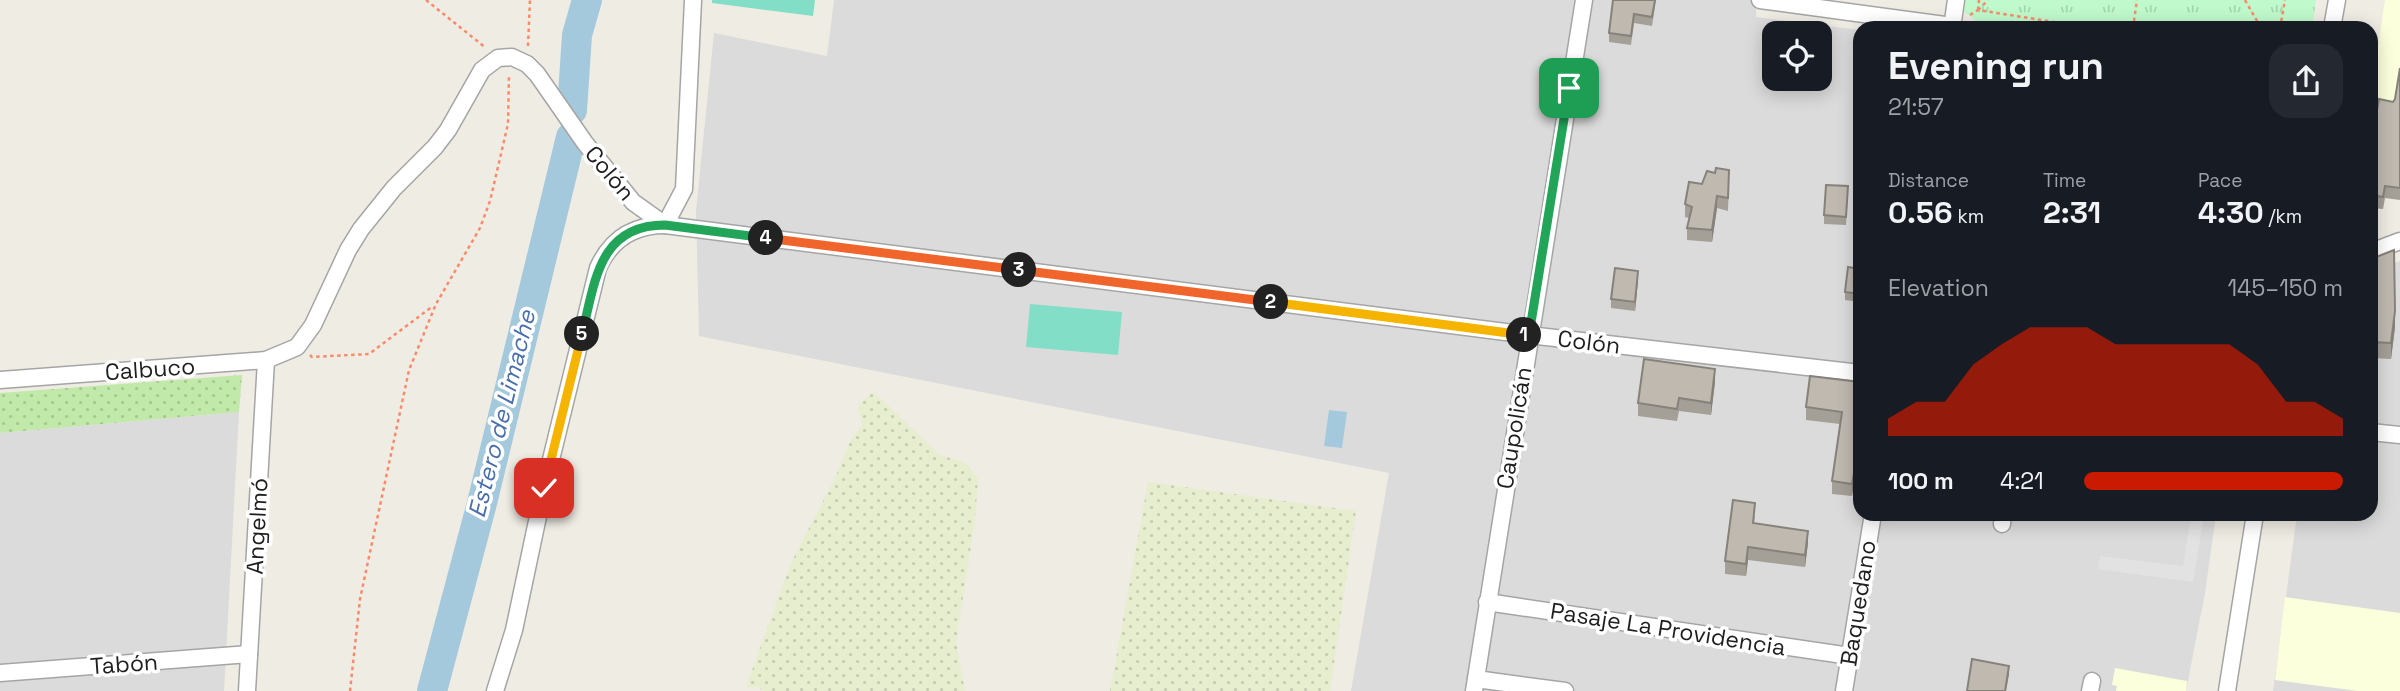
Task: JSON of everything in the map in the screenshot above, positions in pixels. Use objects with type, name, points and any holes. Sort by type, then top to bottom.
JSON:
[{"type":"street","points":[[495,691],[514,629],[544,488],[598,268],[610,247],[619,239],[641,228],[665,225],[684,189],[693,0]]},
{"type":"street","name":"Caupolicán","points":[[1475,685],[1584,0]]},
{"type":"street","points":[[1759,0],[1910,21]]},
{"type":"street","points":[[1954,21],[1956,0]]},
{"type":"street","points":[[2333,21],[2337,0]]},
{"type":"street","name":"Colón","points":[[512,59],[633,202],[665,225],[1529,335],[1853,372]]},
{"type":"street","points":[[297,347],[313,325],[348,250],[361,229],[394,188],[449,130],[482,70],[512,59]]},
{"type":"street","points":[[2378,249],[2400,241]]},
{"type":"street","name":"Calbuco","points":[[0,380],[267,360],[297,347]]},
{"type":"street","name":"Angelmó","points":[[247,691],[267,360]]},
{"type":"street","points":[[2378,433],[2400,435]]},
{"type":"street","name":"Baquedano","points":[[1844,691],[1871,521]]},
{"type":"street","points":[[2227,691],[2254,521]]},
{"type":"street","name":"Pasaje La Providencia","points":[[1487,602],[1850,656]]},
{"type":"street","name":"Tabón","points":[[0,673],[249,654]]},
{"type":"street","points":[[1475,685],[1565,691]]},
{"type":"path","points":[[426,0],[512,59]]},
{"type":"path","points":[[350,691],[360,599],[409,370],[436,304],[480,229],[490,201],[508,124],[508,87],[512,59],[530,0]]},
{"type":"path","points":[[1978,9],[1979,0]]},
{"type":"path","points":[[1961,21],[1988,0]]},
{"type":"path","points":[[2134,21],[2137,0]]},
{"type":"path","points":[[2245,0],[2257,21]]},
{"type":"path","points":[[2281,21],[2285,0]]},
{"type":"path","points":[[1978,9],[2050,21]]},
{"type":"path","points":[[297,347],[312,357],[369,354],[436,304]]},
{"type":"shaded area","points":[[834,0],[1757,0],[1756,17],[1788,21],[1762,21],[1762,91],[1832,91],[1832,26],[1853,29],[1853,521],[2215,521],[2205,593],[2186,691],[1351,691],[1389,473],[699,336],[696,211],[714,33],[827,56]]},
{"type":"shaded area","points":[[2385,0],[2400,0],[2400,133],[2378,126],[2378,47]]},
{"type":"shaded area","points":[[2400,261],[2400,691],[2273,691],[2296,521],[2378,521],[2378,269]]},
{"type":"shaded area","points":[[874,392],[940,455],[966,463],[978,479],[975,520],[956,642],[965,691],[762,691],[759,687],[746,687],[790,565],[834,480],[851,439],[862,426],[858,404]]},
{"type":"shaded area","points":[[239,412],[224,691],[0,691],[0,433]]},
{"type":"shaded area","points":[[1148,482],[1356,511],[1330,691],[1110,691]]},
{"type":"shaded area","points":[[2190,521],[2203,521],[2193,582],[2098,569],[2100,556],[2183,566]]},
{"type":"shaded area","points":[[2285,597],[2400,613],[2400,691],[2358,691],[2275,680]]},
{"type":"shaded area","points":[[2115,668],[2187,681],[2186,691],[2116,691],[2117,686],[2112,685]]},
{"type":"green space","points":[[712,0],[815,0],[813,16],[712,3]]},
{"type":"green space","points":[[1965,0],[2316,0],[2313,21],[1977,21],[1963,11]]},
{"type":"green space","points":[[1030,304],[1122,312],[1118,355],[1026,347]]},
{"type":"green space","points":[[242,375],[239,412],[0,433],[0,393]]},
{"type":"water","points":[[1329,410],[1347,412],[1342,448],[1324,446]]},
{"type":"building","points":[[1613,0],[1655,0],[1652,17],[1634,14],[1631,36],[1609,33]]},
{"type":"building","points":[[2400,68],[2400,188],[2385,186],[2383,197],[2378,196],[2378,104],[2379,99],[2393,102]]},
{"type":"building","points":[[1716,168],[1729,170],[1728,198],[1717,196],[1712,230],[1687,228],[1692,207],[1685,204],[1689,182],[1702,184],[1707,171],[1715,173]]},
{"type":"building","points":[[1826,185],[1848,186],[1846,217],[1824,215]]},
{"type":"building","points":[[2394,250],[2395,311],[2391,343],[2378,342],[2378,256]]},
{"type":"building","points":[[1848,267],[1853,268],[1853,293],[1845,292]]},
{"type":"building","points":[[1615,268],[1638,271],[1635,302],[1611,299]]},
{"type":"building","points":[[1644,359],[1715,369],[1711,403],[1679,398],[1677,409],[1638,403]]},
{"type":"building","points":[[1810,376],[1853,381],[1852,484],[1832,481],[1842,412],[1806,407]]},
{"type":"building","points":[[1733,500],[1755,503],[1753,523],[1808,531],[1805,555],[1748,547],[1746,564],[1725,561]]},
{"type":"building","points":[[1972,659],[2009,666],[2005,691],[1967,691]]},
{"type":"waterway","name":"Estero de Limache","points":[[572,110],[577,35],[587,0]]},
{"type":"waterway","name":"Estero de Limache","points":[[432,691],[482,503],[571,137]]},
{"type":"route","points":[[544,488],[598,268],[610,247],[619,239],[629,232],[653,225],[1529,335],[1569,88]]}]
